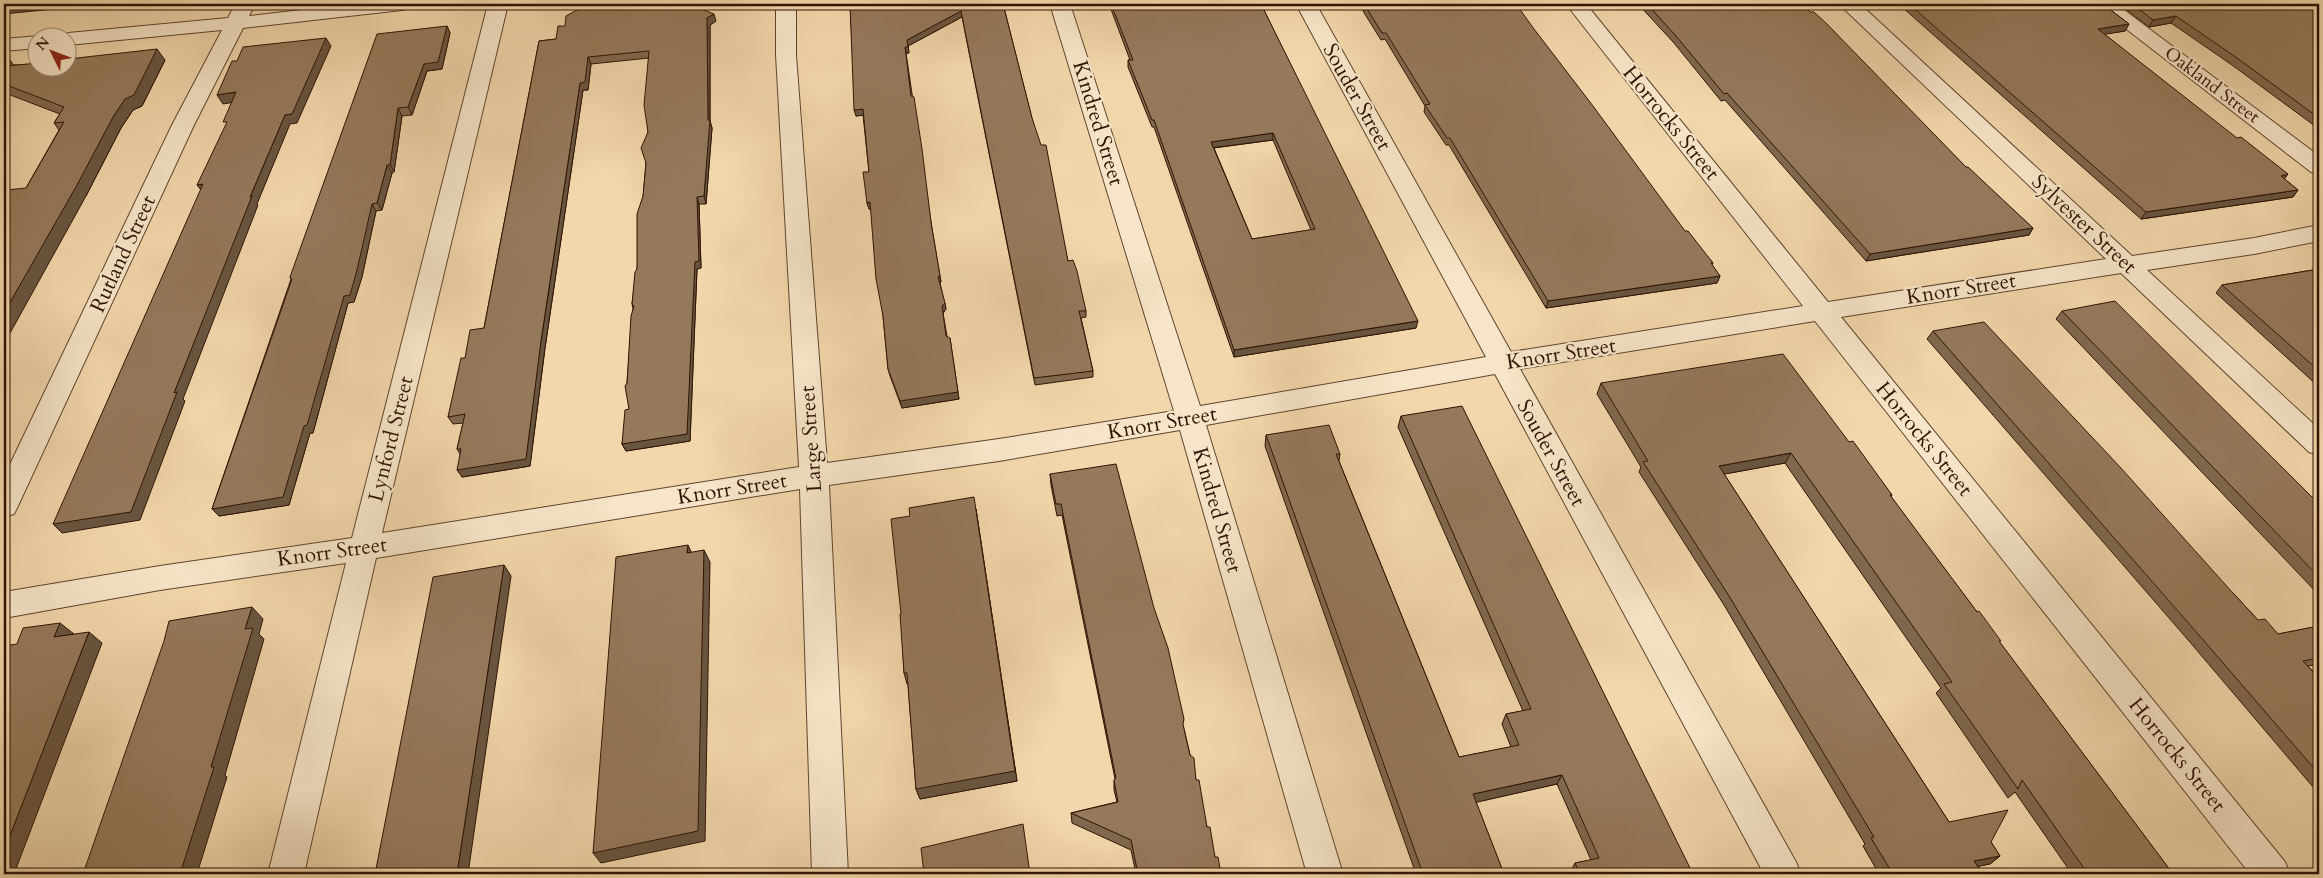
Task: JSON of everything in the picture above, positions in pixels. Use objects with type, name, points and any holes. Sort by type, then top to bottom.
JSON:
[{"type":"street","points":[[78,37],[241,13],[402,4]]},
{"type":"street","name":"Lynford Street","points":[[286,874],[498,4]]},
{"type":"street","name":"Large Street","points":[[786,4],[786,55],[814,476],[830,874]]},
{"type":"street","name":"Kindred Street","points":[[1060,4],[1190,418],[1325,874]]},
{"type":"street","name":"Souder Street","points":[[1306,4],[1783,874]]},
{"type":"street","name":"Horrocks Street","points":[[1576,4],[2272,874]]},
{"type":"street","name":"Sylvester Street","points":[[1849,4],[2319,445]]},
{"type":"street","name":"Oakland Street","points":[[2104,4],[2319,167]]},
{"type":"street","name":"Rutland Street","points":[[4,506],[183,125],[241,13]]},
{"type":"street","points":[[4,45],[28,43]]},
{"type":"street","name":"Knorr Street","points":[[4,605],[151,579],[364,548],[814,476],[999,450],[1346,392],[1502,363],[1822,311],[2254,246],[2319,233]]},
{"type":"building","points":[[652,4],[689,4],[714,14],[707,18],[708,120],[710,120],[704,196],[697,197],[699,261],[695,262],[687,434],[622,444],[625,410],[629,409],[625,386],[627,383],[631,316],[634,306],[632,304],[635,272],[637,269],[637,214],[643,196],[646,163],[641,148],[648,132],[644,105],[649,51],[588,57],[585,82],[580,83],[541,341],[526,459],[457,470],[461,449],[457,449],[465,414],[448,417],[461,358],[465,358],[470,330],[484,328],[539,41],[556,39],[558,26],[565,26],[566,16],[577,10]]},
{"type":"building","points":[[850,4],[1003,4],[1032,118],[1041,145],[1046,145],[1068,261],[1073,260],[1077,271],[1086,311],[1079,311],[1093,371],[1034,378],[961,11],[907,40],[908,47],[905,47],[911,96],[914,97],[922,149],[940,276],[938,277],[945,303],[942,306],[946,336],[950,338],[958,392],[900,401],[888,369],[883,316],[876,279],[870,202],[867,203],[863,172],[869,172],[863,109],[854,110]]},
{"type":"building","points":[[1111,4],[1261,4],[1418,321],[1234,350],[1154,120],[1152,120],[1128,60],[1133,60]],"holes":[[[1273,133],[1315,229],[1252,239],[1211,142]]]},
{"type":"building","points":[[1364,4],[1516,4],[1685,231],[1688,231],[1713,263],[1711,263],[1720,276],[1548,301],[1450,138],[1447,138],[1425,105],[1430,104],[1386,33],[1382,33]]},
{"type":"building","points":[[1647,4],[1802,4],[1827,24],[1966,167],[2033,228],[1870,254],[1727,93],[1724,94]]},
{"type":"building","points":[[1909,4],[2103,4],[2129,24],[2098,29],[2237,138],[2241,137],[2288,174],[2281,176],[2298,190],[2146,212]]},
{"type":"building","points":[[2132,4],[2319,4],[2319,118],[2176,16],[2153,20]]},
{"type":"building","points":[[447,26],[438,62],[424,64],[408,107],[398,108],[390,165],[387,165],[377,203],[372,204],[350,295],[344,296],[307,425],[304,426],[283,497],[212,509],[292,279],[290,277],[377,34]]},
{"type":"building","points":[[326,38],[292,114],[285,115],[250,197],[252,196],[174,393],[177,392],[131,512],[53,524],[203,184],[197,185],[227,122],[223,122],[236,92],[217,95],[232,61],[237,61],[243,47]]},
{"type":"building","points":[[157,49],[134,95],[125,99],[113,117],[77,185],[4,313],[4,192],[6,190],[26,188],[64,122],[54,123],[64,107],[4,84],[4,61],[10,60],[7,66],[28,64],[28,78],[78,78],[78,58]]},
{"type":"building","points":[[2319,269],[2319,371],[2222,285]]},
{"type":"building","points":[[2115,301],[2319,504],[2319,577],[2062,311]]},
{"type":"building","points":[[1984,322],[2120,467],[2258,620],[2265,619],[2278,634],[2319,626],[2319,658],[2303,661],[2319,678],[2319,774],[1933,331]]},
{"type":"building","points":[[1783,354],[1849,442],[1853,441],[1892,495],[1890,495],[1977,612],[1979,611],[2001,641],[1999,641],[2173,874],[2088,874],[2022,780],[2018,789],[1944,684],[1952,682],[1791,453],[1719,466],[1949,822],[2008,810],[1991,842],[2000,856],[1974,861],[1983,874],[1893,874],[1871,838],[1874,837],[1729,596],[1643,462],[1648,461],[1601,383]]},
{"type":"building","points":[[1462,406],[1693,874],[1580,874],[1575,863],[1599,858],[1562,775],[1473,794],[1504,874],[1423,874],[1266,435],[1329,425],[1340,454],[1336,454],[1459,757],[1519,745],[1506,714],[1531,709],[1401,416]]},
{"type":"building","points":[[1116,464],[1154,608],[1168,648],[1184,719],[1183,724],[1186,738],[1190,755],[1194,758],[1196,780],[1199,780],[1207,827],[1210,827],[1215,857],[1218,857],[1221,874],[1138,874],[1131,840],[1071,813],[1118,802],[1114,780],[1116,778],[1061,504],[1056,504],[1050,474]]},
{"type":"building","points":[[974,497],[1015,771],[916,789],[907,673],[904,673],[901,614],[891,519],[910,516],[909,508]]},
{"type":"building","points":[[688,545],[687,553],[704,550],[698,831],[593,853],[616,557]]},
{"type":"building","points":[[504,565],[457,874],[375,874],[433,577]]},
{"type":"building","points":[[252,607],[245,629],[253,628],[211,767],[214,767],[180,874],[83,874],[164,641],[169,621]]},
{"type":"building","points":[[60,623],[54,637],[89,632],[4,851],[4,646],[17,644],[23,628]]},
{"type":"building","points":[[1023,824],[1030,874],[924,874],[921,848]]}]
